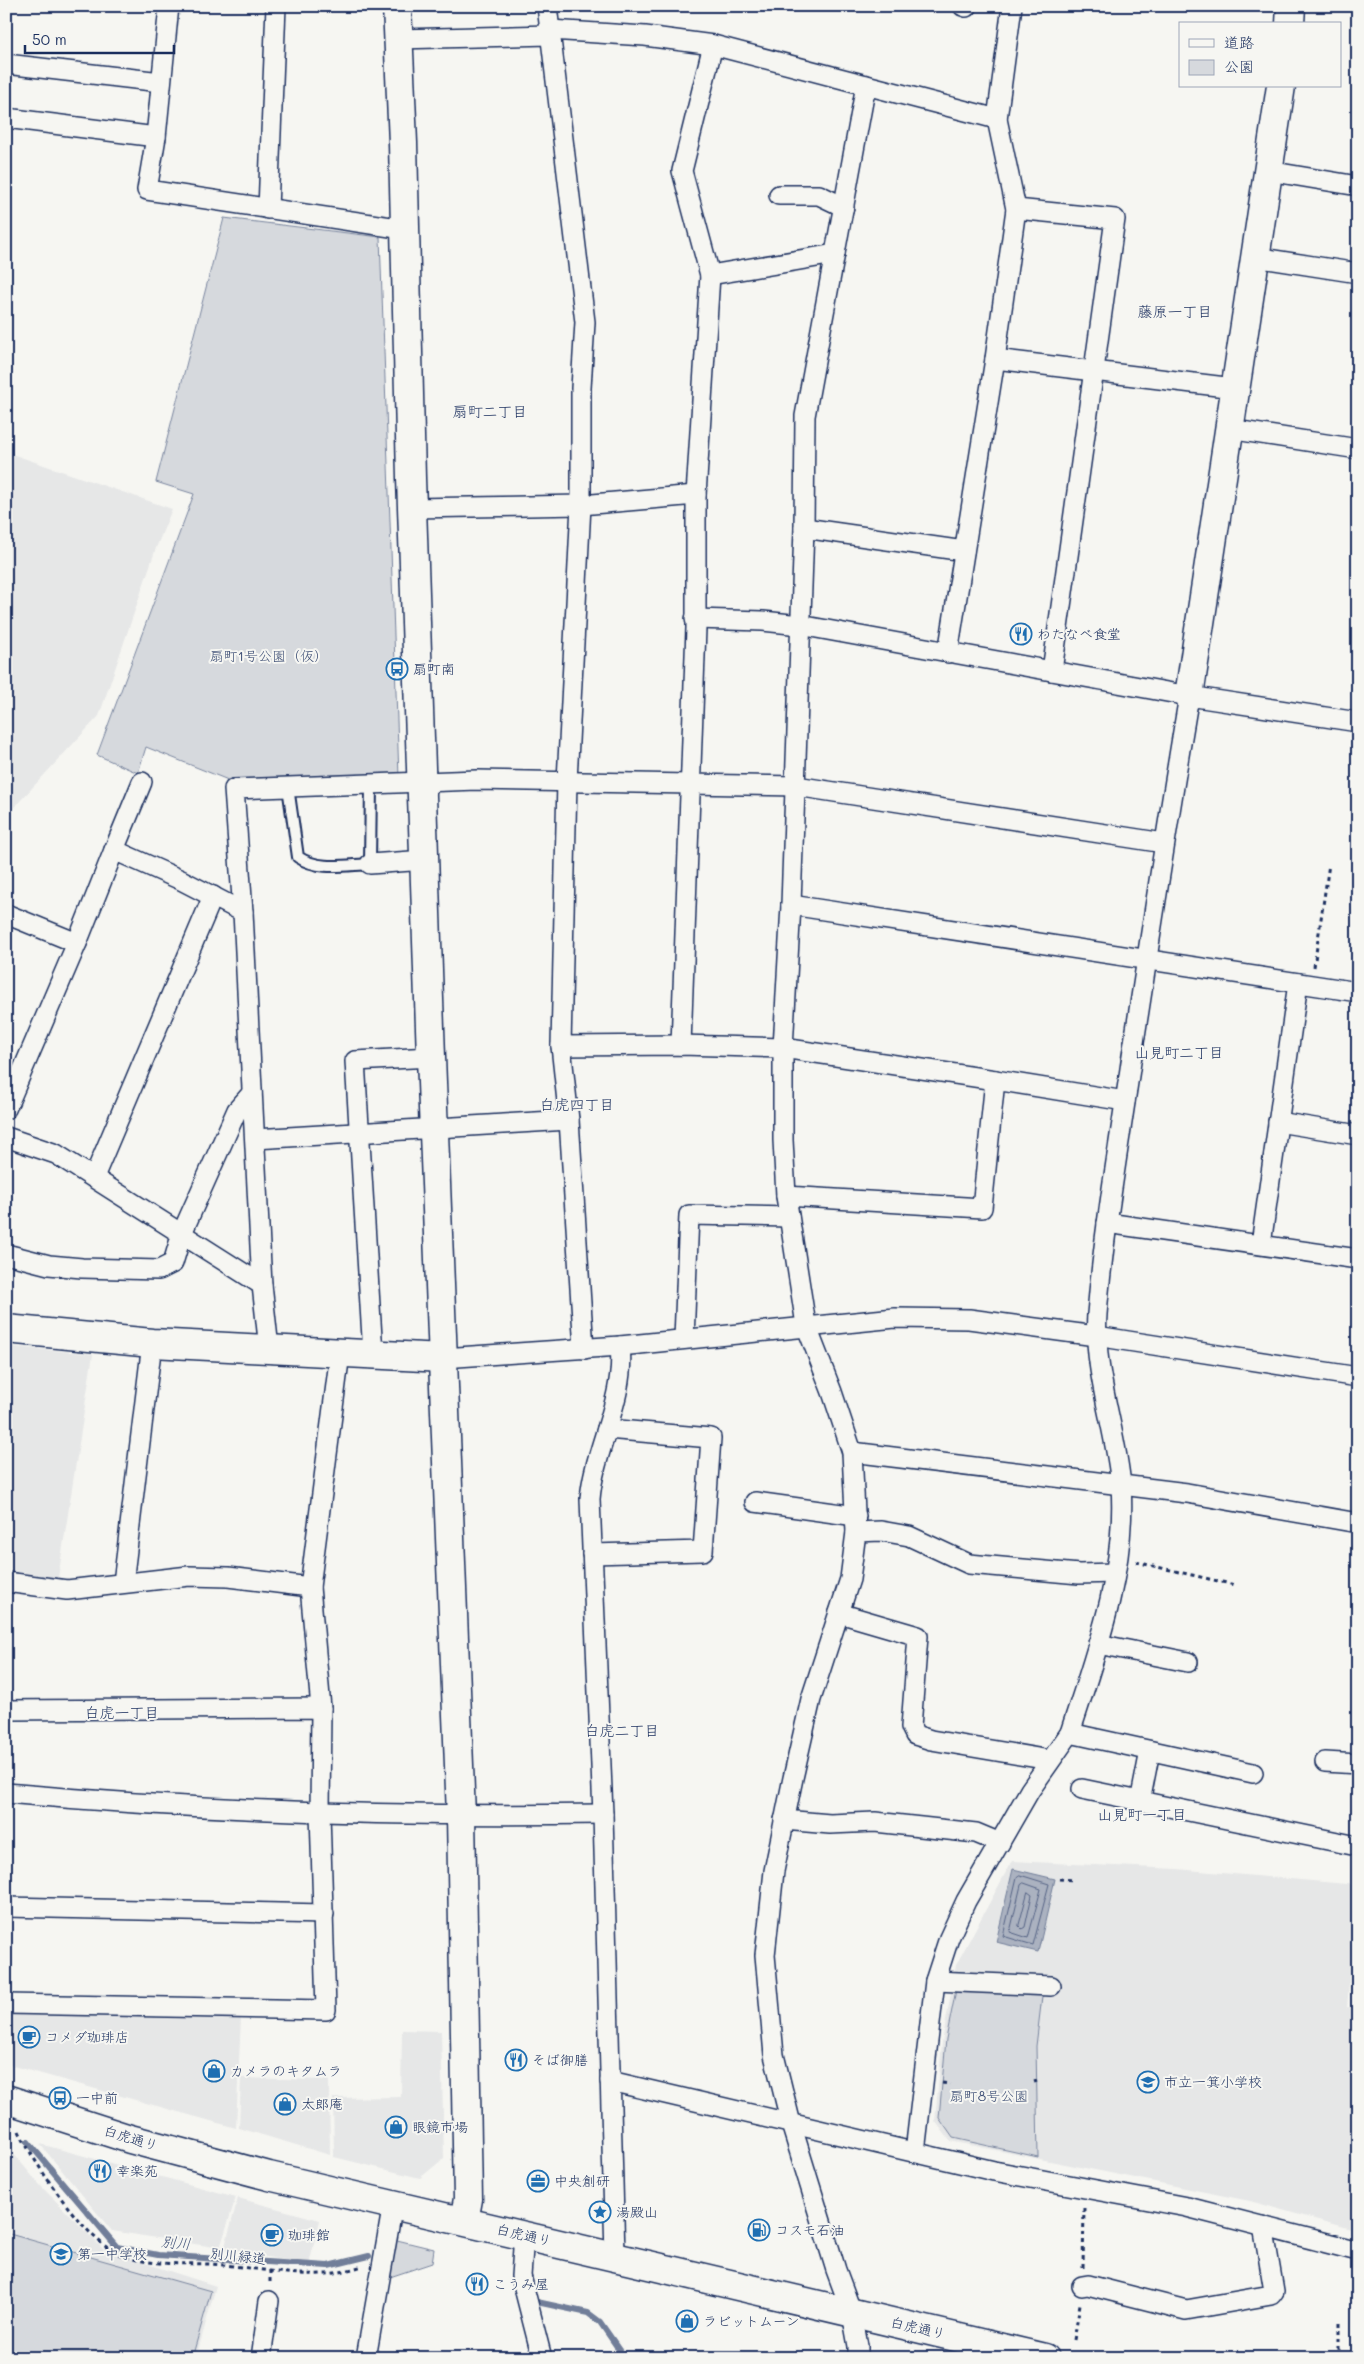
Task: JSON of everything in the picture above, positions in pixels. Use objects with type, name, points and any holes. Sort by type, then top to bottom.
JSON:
[{"type":"street","points":[[169,6],[156,137],[147,190],[404,229]]},
{"type":"street","points":[[268,209],[276,6]]},
{"type":"street","points":[[397,6],[403,143],[412,508],[431,1057],[460,1816],[468,2199],[464,2221]]},
{"type":"street","points":[[547,6],[585,322],[581,388],[581,505],[567,780],[561,1046],[584,1348]]},
{"type":"street","points":[[948,653],[995,359],[1016,209],[997,119],[1012,6]]},
{"type":"street","points":[[1290,22],[1291,6]]},
{"type":"street","points":[[398,40],[550,32],[645,36],[713,45],[997,119]]},
{"type":"street","points":[[681,1045],[695,619],[696,495],[710,275],[682,171],[713,45]]},
{"type":"street","points":[[6,64],[161,82]]},
{"type":"street","points":[[858,2358],[858,2346],[852,2313],[836,2270],[791,2124],[774,2055],[765,1955],[774,1871],[784,1820],[812,1699],[850,1579],[856,1524],[852,1452],[832,1392],[806,1326],[786,1196],[783,1140],[784,1048],[796,786],[804,528],[805,416],[866,85]]},
{"type":"street","points":[[915,2152],[935,1981],[949,1938],[966,1902],[1000,1843],[1050,1760],[1070,1733],[1098,1644],[1120,1547],[1121,1486],[1100,1372],[1096,1336],[1107,1222],[1164,843],[1189,696],[1280,88]]},
{"type":"street","points":[[6,118],[156,137]]},
{"type":"street","points":[[1268,171],[1358,186]]},
{"type":"street","points":[[779,195],[819,195],[844,207]]},
{"type":"street","points":[[1016,209],[1115,219],[1052,671]]},
{"type":"street","points":[[710,275],[836,254]]},
{"type":"street","points":[[1255,257],[1358,273]]},
{"type":"street","points":[[995,359],[1234,388]]},
{"type":"street","points":[[1229,429],[1358,449]]},
{"type":"street","points":[[412,508],[581,505],[696,495]]},
{"type":"street","points":[[804,528],[964,551]]},
{"type":"street","points":[[695,619],[763,621],[800,625],[1189,696],[1358,722]]},
{"type":"street","points":[[269,1350],[262,1285],[243,912],[234,789],[477,780],[690,782],[796,786],[1164,843]]},
{"type":"street","points":[[6,1108],[77,942],[142,782]]},
{"type":"street","points":[[114,850],[243,912]]},
{"type":"street","points":[[370,864],[425,860]]},
{"type":"street","points":[[94,1177],[213,896]]},
{"type":"street","points":[[791,905],[1358,992]]},
{"type":"street","points":[[6,914],[77,942]]},
{"type":"street","points":[[1261,1244],[1278,1122],[1305,984]]},
{"type":"street","points":[[561,1046],[681,1045],[784,1048],[1125,1102]]},
{"type":"street","points":[[372,1354],[355,1061],[431,1057]]},
{"type":"street","points":[[786,1196],[982,1208],[995,1080]]},
{"type":"street","points":[[6,1254],[49,1264],[82,1268],[159,1270],[173,1262],[182,1233],[237,1110],[252,1093]]},
{"type":"street","points":[[255,1139],[568,1120]]},
{"type":"street","points":[[1278,1122],[1358,1135]]},
{"type":"street","points":[[6,1137],[56,1154],[262,1285]]},
{"type":"street","points":[[684,1339],[689,1215],[790,1217]]},
{"type":"street","points":[[1107,1222],[1358,1259]]},
{"type":"street","points":[[6,1330],[152,1343],[444,1358],[620,1346],[895,1318],[969,1319],[1096,1336],[1358,1377]]},
{"type":"street","points":[[123,1583],[152,1343]]},
{"type":"street","points":[[615,2255],[603,1814],[591,1487],[608,1429],[621,1364],[620,1346]]},
{"type":"street","points":[[6,2004],[326,2010],[320,1813],[321,1708],[310,1587],[340,1353]]},
{"type":"street","points":[[592,1554],[703,1551],[712,1438],[608,1429]]},
{"type":"street","points":[[852,1452],[1187,1493],[1358,1523]]},
{"type":"street","points":[[755,1502],[909,1536],[969,1564],[1079,1574],[1116,1565]]},
{"type":"street","points":[[6,1582],[67,1590],[189,1576],[228,1577],[310,1587]]},
{"type":"street","points":[[839,1614],[918,1636],[911,1727],[915,1735],[931,1740],[1050,1760]]},
{"type":"street","points":[[1098,1644],[1188,1662]]},
{"type":"street","points":[[6,1710],[321,1708]]},
{"type":"street","points":[[1070,1733],[1254,1773]]},
{"type":"street","points":[[1140,1802],[1150,1751]]},
{"type":"street","points":[[1325,1762],[1358,1764]]},
{"type":"street","points":[[1082,1790],[1357,1846]]},
{"type":"street","points":[[6,1793],[132,1805],[320,1813],[460,1816],[603,1814]]},
{"type":"street","points":[[784,1820],[830,1824],[875,1822],[976,1833],[1000,1843]]},
{"type":"street","points":[[6,1907],[324,1914]]},
{"type":"street","points":[[935,1981],[1051,1986]]},
{"type":"street","points":[[610,2081],[994,2171],[1085,2186],[1187,2207],[1358,2252]]},
{"type":"street","name":"白虎通り","points":[[6,2099],[168,2149],[269,2176],[615,2255],[1045,2358]]},
{"type":"street","points":[[366,2358],[393,2204]]},
{"type":"street","points":[[1082,2286],[1186,2310],[1271,2296],[1274,2291],[1262,2226]]},
{"type":"street","points":[[524,2235],[521,2276],[542,2358]]},
{"type":"street","points":[[260,2358],[269,2301]]},
{"type":"lane","points":[[288,787],[298,857],[309,865],[322,866],[370,864],[371,784]]},
{"type":"path","points":[[1305,984],[1329,864]]},
{"type":"path","points":[[1116,1565],[1236,1585]]},
{"type":"path","points":[[1059,1879],[1074,1880]]},
{"type":"path","name":"別川緑道","points":[[19,2131],[30,2155],[80,2222],[107,2248],[130,2259],[166,2264],[221,2265],[308,2274],[341,2272]]},
{"type":"path","points":[[1074,2340],[1082,2286],[1085,2186]]},
{"type":"path","points":[[1338,2358],[1339,2318]]},
{"type":"shaded area","points":[[6,452],[172,509],[156,548],[99,716],[6,816]]},
{"type":"shaded area","points":[[6,1346],[93,1354],[58,1578],[6,1570]]},
{"type":"shaded area","name":"市立一箕小学校","points":[[1012,1861],[1177,1869],[1358,1885],[1347,2007],[1358,2008],[1358,2231],[1250,2201],[950,2141],[935,2121],[942,2043],[956,1965]]},
{"type":"shaded area","points":[[6,2009],[241,2017],[236,2128],[6,2064]]},
{"type":"shaded area","points":[[402,2030],[441,2031],[444,2158],[420,2178],[334,2157],[333,2098],[401,2097]]},
{"type":"shaded area","name":"太郎庵","points":[[241,2078],[329,2080],[330,2155],[239,2128]]},
{"type":"shaded area","name":"幸楽苑","points":[[40,2144],[236,2197],[220,2248],[112,2231]]},
{"type":"shaded area","name":"第一中学校","points":[[6,2145],[39,2184],[104,2250],[216,2286],[196,2358],[6,2358]]},
{"type":"shaded area","name":"珈琲館","points":[[238,2198],[320,2220],[309,2264],[224,2250]]},
{"type":"green space","name":"扇町1号公園（仮）","points":[[224,218],[380,237],[399,777],[233,782],[146,747],[138,773],[97,755],[194,494],[156,482]]},
{"type":"green space","name":"扇町8号公園","points":[[957,1985],[1043,1988],[1036,2046],[1038,2157],[953,2138],[939,2118],[946,2039]]},
{"type":"green space","name":"第一中学校","points":[[6,2233],[211,2291],[192,2358],[6,2358]]},
{"type":"green space","points":[[397,2240],[434,2249],[432,2263],[390,2277]]},
{"type":"water","points":[[1013,1869],[1055,1879],[1038,1952],[996,1942]]},
{"type":"waterway","name":"別川","points":[[28,2142],[117,2247],[158,2255],[328,2266],[369,2256]]},
{"type":"waterway","name":"別川","points":[[537,2302],[588,2313],[600,2322],[625,2358]]},
{"type":"place","name":"わたなべ食堂","points":[[1021,634]]},
{"type":"place","name":"扇町南","points":[[397,669]]},
{"type":"place","name":"コメダ珈琲店","points":[[29,2037]]},
{"type":"place","name":"そば御膳","points":[[516,2060]]},
{"type":"place","name":"カメラのキタムラ","points":[[214,2071]]},
{"type":"place","name":"市立一箕小学校","points":[[1148,2082]]},
{"type":"place","name":"一中前","points":[[60,2098]]},
{"type":"place","name":"太郎庵","points":[[285,2104]]},
{"type":"place","name":"眼鏡市場","points":[[396,2127]]},
{"type":"place","name":"幸楽苑","points":[[100,2171]]},
{"type":"place","name":"中央創研","points":[[538,2181]]},
{"type":"place","name":"湯殿山","points":[[600,2212]]},
{"type":"place","name":"コスモ石油","points":[[759,2230]]},
{"type":"place","name":"珈琲館","points":[[272,2235]]},
{"type":"place","name":"第一中学校","points":[[61,2254]]},
{"type":"place","name":"こうみ屋","points":[[477,2284]]},
{"type":"place","name":"ラビットムーン","points":[[687,2321]]},
{"type":"district","name":"藤原一丁目","points":[[1175,312]]},
{"type":"district","name":"扇町二丁目","points":[[490,412]]},
{"type":"district","name":"山見町二丁目","points":[[1179,1053]]},
{"type":"district","name":"白虎四丁目","points":[[577,1105]]},
{"type":"district","name":"白虎一丁目","points":[[122,1713]]},
{"type":"district","name":"白虎二丁目","points":[[622,1731]]},
{"type":"district","name":"山見町一丁目","points":[[1142,1815]]}]
